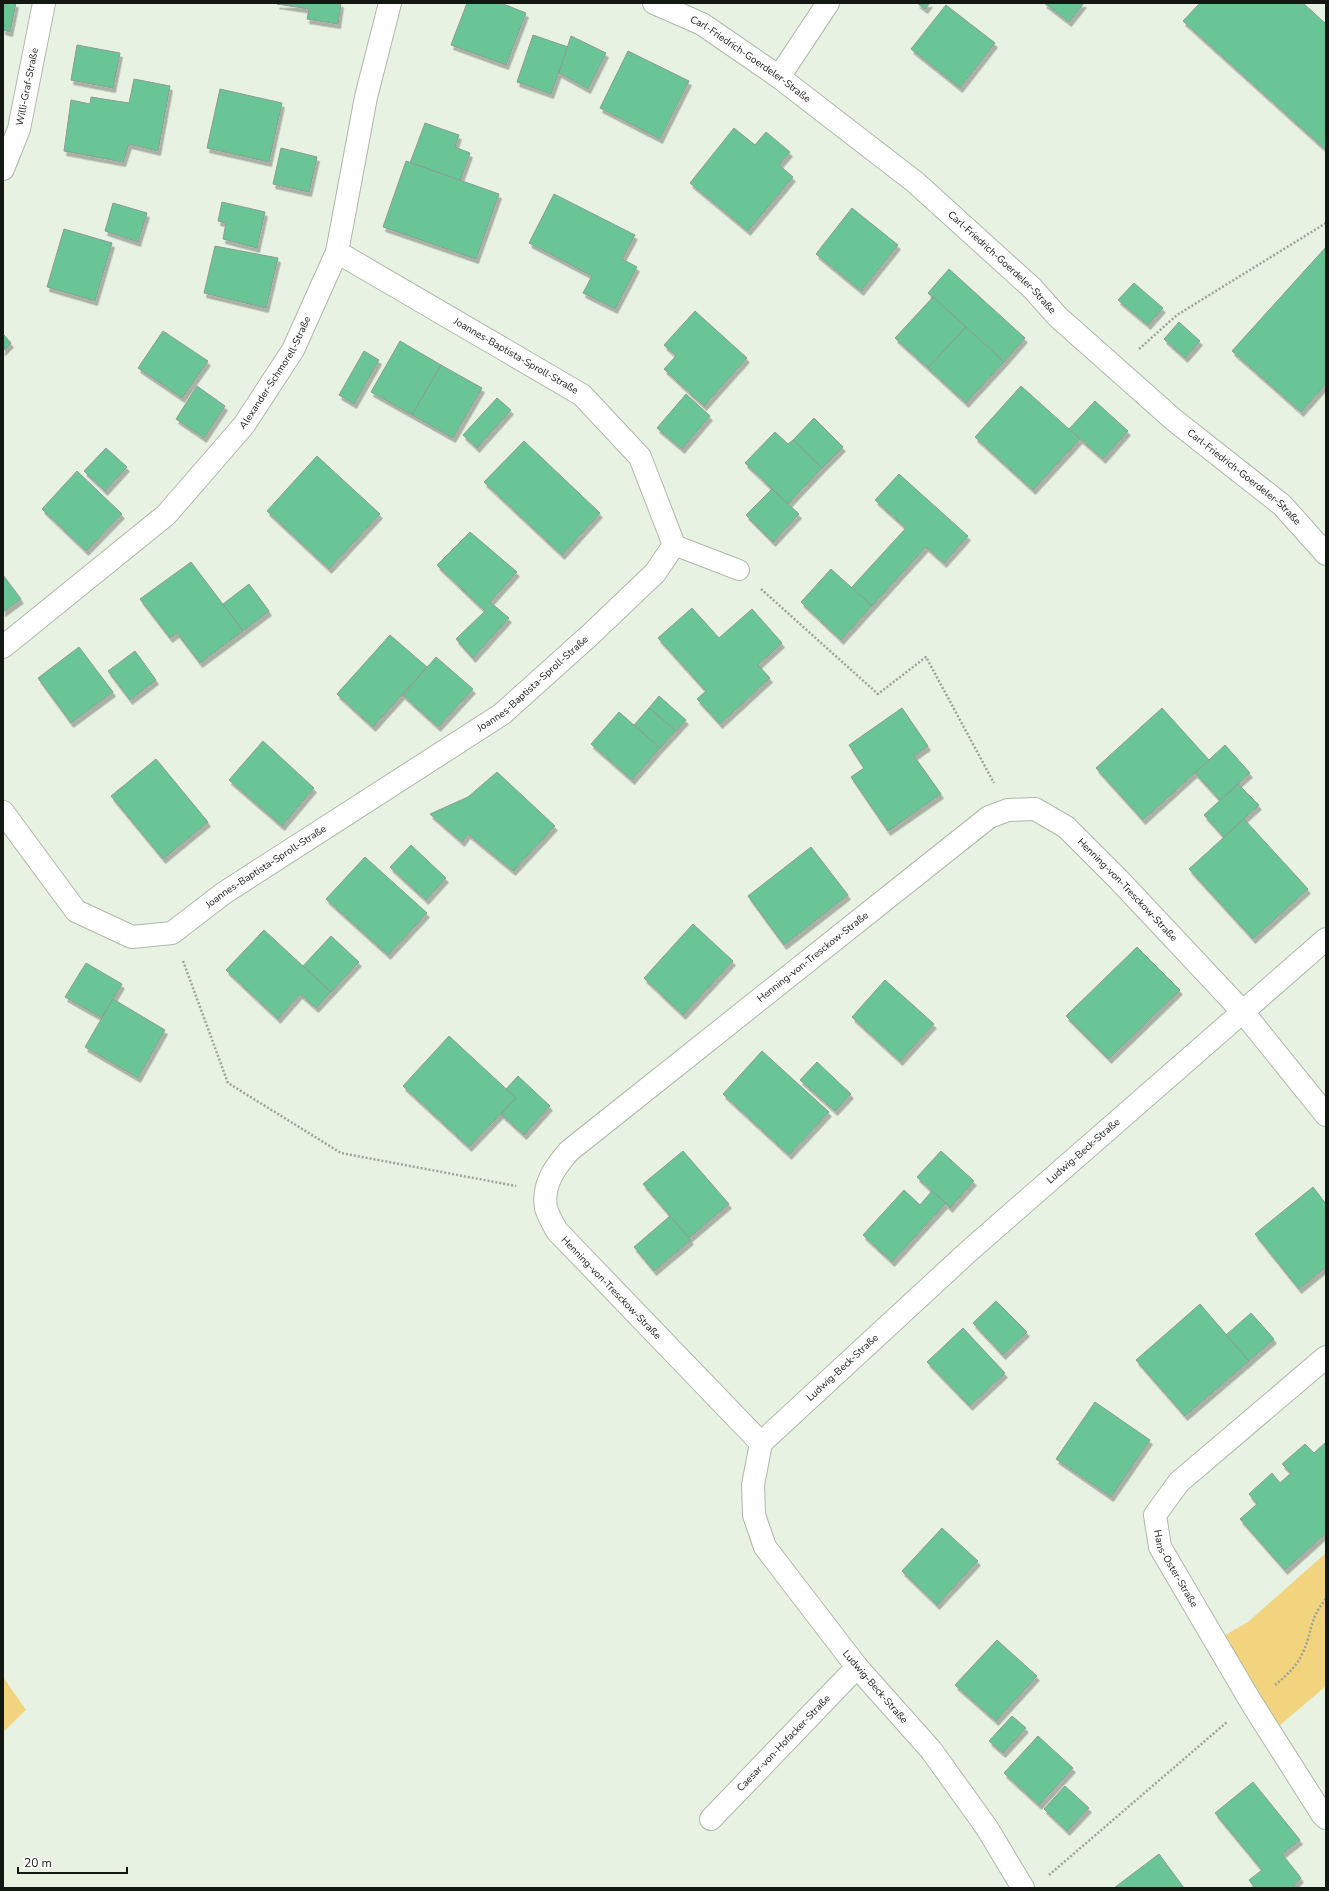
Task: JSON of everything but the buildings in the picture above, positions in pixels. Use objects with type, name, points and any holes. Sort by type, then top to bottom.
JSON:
[{"type":"street","name":"Willi-Graf-Straße","points":[[3,169],[19,129],[44,3]]},
{"type":"street","name":"Alexander-Schmorell-Straße","points":[[3,647],[166,515],[244,425],[293,350],[337,252],[366,98],[390,3]]},
{"type":"street","name":"Carl-Friedrich-Goerdeler-Straße","points":[[654,3],[702,24],[779,77],[915,182],[1032,288],[1058,317],[1118,368],[1174,420],[1282,505],[1326,554]]},
{"type":"street","points":[[779,77],[828,3]]},
{"type":"street","name":"Joannes-Baptista-Sproll-Straße","points":[[172,933],[224,893],[502,714],[591,634],[655,573],[674,545],[640,456],[582,394],[337,252]]},
{"type":"street","name":"Henning-von-Tresckow-Straße","points":[[761,1443],[557,1231],[546,1208],[546,1191],[553,1169],[569,1151],[989,817],[1008,810],[1035,809],[1066,827],[1120,881],[1243,1012],[1326,1114]]},
{"type":"street","points":[[3,812],[76,911],[132,937],[172,933]]},
{"type":"street","name":"Ludwig-Beck-Straße","points":[[1023,1888],[987,1828],[931,1750],[856,1667],[765,1547],[754,1515],[753,1485],[761,1443],[969,1251],[1326,939]]},
{"type":"street","name":"Hans-Oster-Straße","points":[[1326,1357],[1179,1482],[1155,1515],[1160,1546],[1251,1702],[1326,1818]]},
{"type":"street","name":"Caesar-von-Hofacker-Straße","points":[[711,1820],[856,1667]]},
{"type":"lane","points":[[674,545],[739,570]]},
{"type":"path","points":[[1118,368],[1177,314],[1326,223]]},
{"type":"path","points":[[739,570],[878,694],[926,657],[1008,810]]},
{"type":"path","points":[[172,933],[228,1083],[341,1153],[546,1191]]},
{"type":"path","points":[[1046,1878],[1251,1702],[1268,1691],[1288,1674],[1302,1654],[1313,1618],[1326,1599]]},
{"type":"shaded area","points":[[1326,1553],[1326,1686],[1279,1726],[1222,1637],[1248,1622]]},
{"type":"shaded area","points":[[3,1677],[26,1710],[3,1732]]}]
